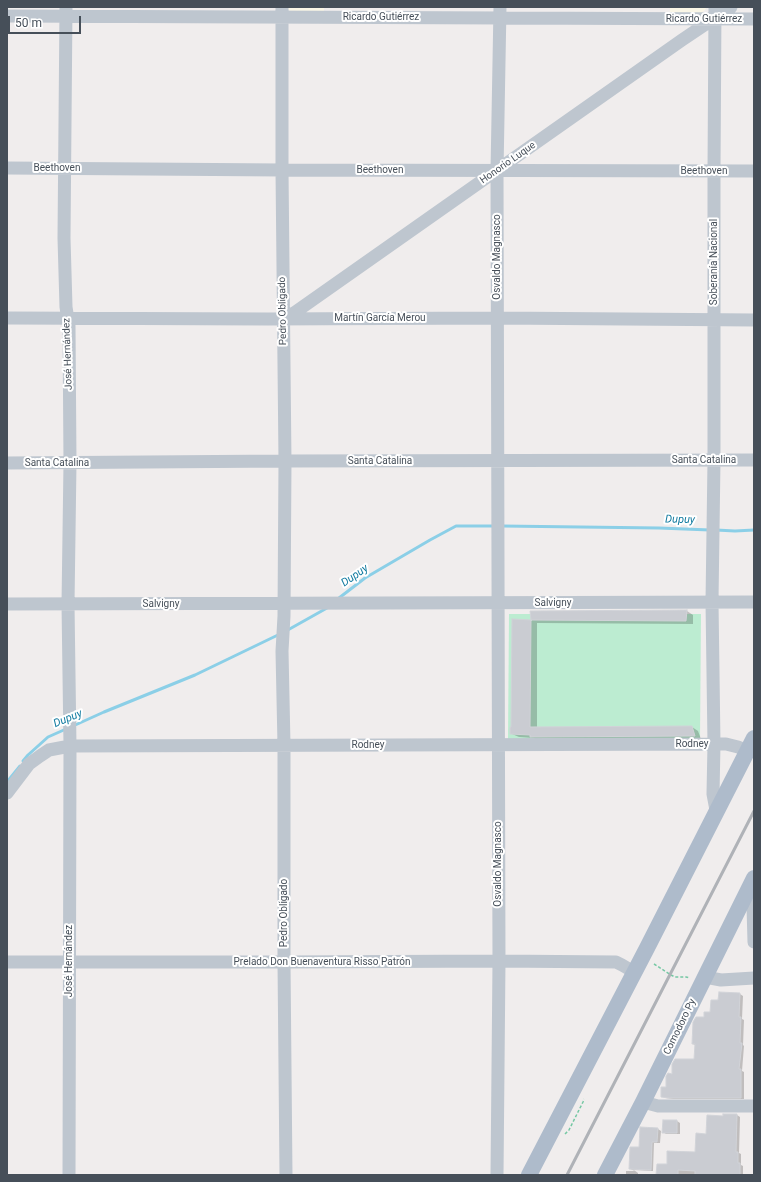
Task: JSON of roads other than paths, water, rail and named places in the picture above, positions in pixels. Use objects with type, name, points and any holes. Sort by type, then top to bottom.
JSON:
[{"type":"main road","points":[[529,1175],[716,810],[751,745]]},
{"type":"main road","name":"Comodoro Py","points":[[605,1175],[644,1102],[754,878]]},
{"type":"street","name":"Honorio Luque","points":[[283,318],[294,313],[497,171],[682,40],[715,13],[731,7]]},
{"type":"street","name":"Ricardo Gutiérrez","points":[[7,16],[66,12],[715,13],[754,19]]},
{"type":"street","name":"José Hernández","points":[[66,12],[64,238],[66,307],[69,326],[70,463],[68,604],[68,702],[70,746],[69,1175]]},
{"type":"street","name":"Pedro Obligado","points":[[282,12],[285,461],[284,610],[282,651],[284,745],[286,1175]]},
{"type":"street","name":"Osvaldo Magnasco","points":[[497,1175],[499,961],[497,171],[500,13]]},
{"type":"street","name":"Soberanía Nacional","points":[[712,602],[714,516],[715,13]]},
{"type":"street","name":"Beethoven","points":[[7,168],[754,171]]},
{"type":"street","name":"Martín García Merou","points":[[7,318],[498,318],[754,320]]},
{"type":"street","name":"Santa Catalina","points":[[7,463],[754,460]]},
{"type":"street","points":[[712,602],[714,744],[713,794],[716,810]]},
{"type":"street","name":"Salvigny","points":[[7,604],[68,604],[284,610],[315,603],[498,604],[754,602]]},
{"type":"street","name":"Rodney","points":[[7,793],[29,764],[49,750],[70,746],[726,744],[738,747],[751,745]]},
{"type":"street","points":[[746,893],[752,906],[754,942]]},
{"type":"street","name":"Prelado Don Buenaventura Risso Patrón","points":[[7,962],[616,962],[634,972]]},
{"type":"street","points":[[703,980],[754,978]]},
{"type":"street","points":[[644,1102],[658,1106],[754,1106]]},
{"type":"waterway","name":"Dupuy","points":[[339,598],[365,578],[456,526],[494,526]]},
{"type":"waterway","name":"Dupuy","points":[[502,526],[710,530]]},
{"type":"waterway","name":"Dupuy","points":[[716,530],[754,530]]},
{"type":"waterway","name":"Dupuy","points":[[286,631],[327,608]]},
{"type":"waterway","name":"Dupuy","points":[[73,726],[195,675],[280,634]]},
{"type":"waterway","name":"Dupuy","points":[[23,761],[48,737],[66,729]]},
{"type":"waterway","name":"Dupuy","points":[[7,782],[20,766]]},
{"type":"railway","points":[[567,1175],[754,811]]}]
